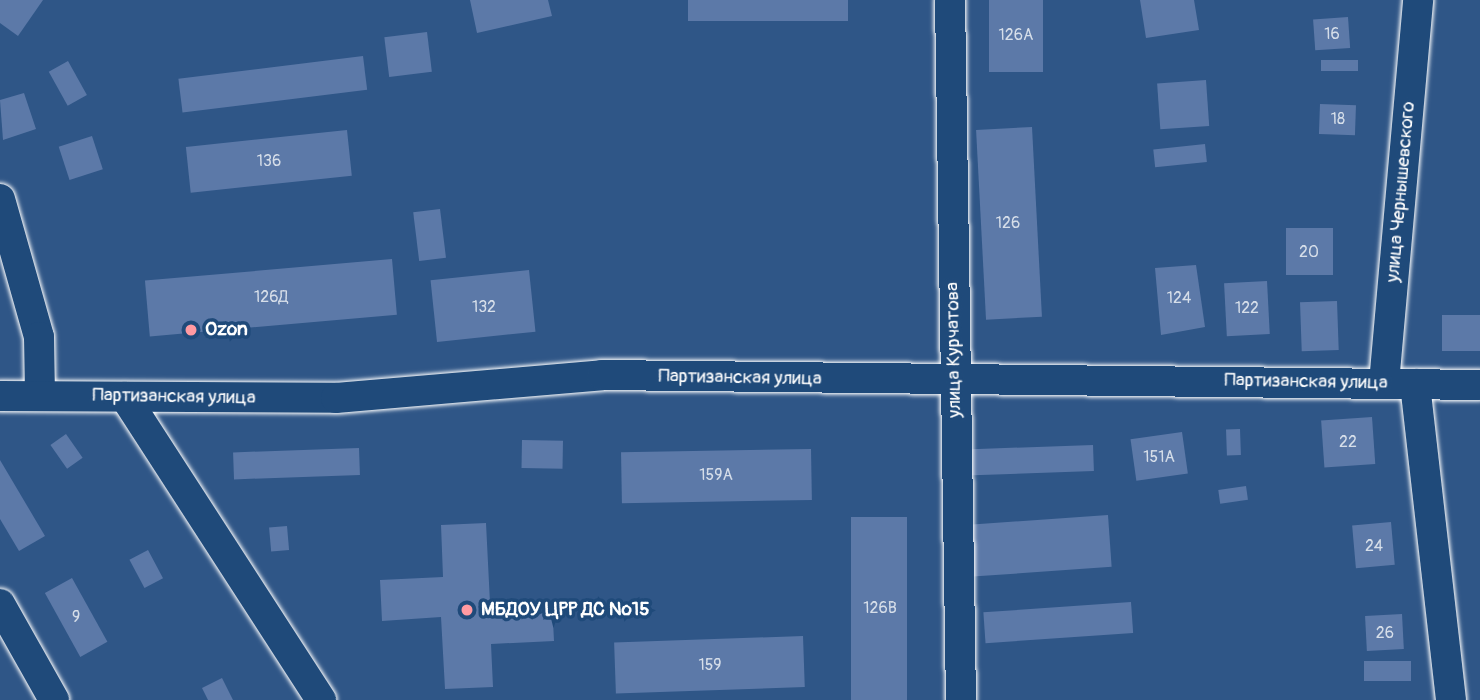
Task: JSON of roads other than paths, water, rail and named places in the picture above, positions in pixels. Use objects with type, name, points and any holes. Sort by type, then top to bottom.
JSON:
[{"type":"street","name":"улица Курчатова","points":[[950,0],[961,700]]},
{"type":"street","name":"улица Чернышевского","points":[[1384,383],[1418,0]]},
{"type":"street","points":[[0,199],[39,337],[40,395]]},
{"type":"street","name":"Партизанская улица","points":[[0,396],[336,398],[601,375],[954,382],[1480,385]]},
{"type":"street","points":[[1415,384],[1451,700]]},
{"type":"street","points":[[125,397],[321,700]]},
{"type":"street","points":[[0,604],[54,700]]},
{"type":"place","name":"Ozon","points":[[191,330]]},
{"type":"place","name":"МБДОУ ЦРР ДС №15","points":[[467,610]]}]
